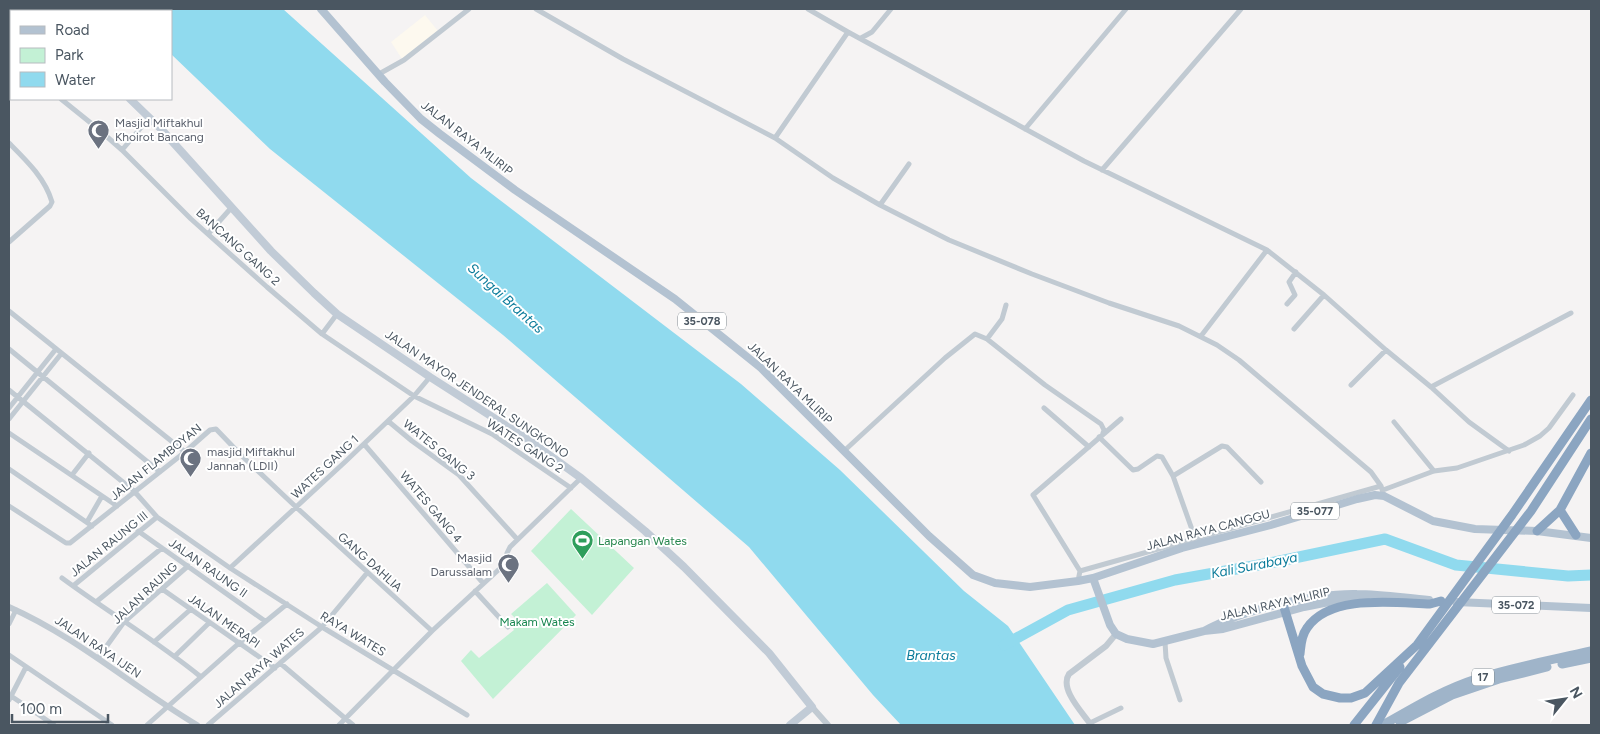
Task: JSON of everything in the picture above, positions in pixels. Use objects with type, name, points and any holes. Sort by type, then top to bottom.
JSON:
[{"type":"highway","points":[[1354,725],[1372,704],[1512,515],[1591,400]]},
{"type":"highway","points":[[1376,725],[1399,683],[1437,636],[1531,511],[1591,419]]},
{"type":"highway","points":[[1537,532],[1560,510],[1591,453]]},
{"type":"highway","points":[[1560,510],[1576,535]]},
{"type":"highway","points":[[1300,658],[1301,641],[1306,629],[1314,620],[1328,611],[1358,604],[1430,604],[1441,601]]},
{"type":"highway","points":[[1284,608],[1306,676],[1313,687],[1323,694],[1340,698],[1351,698],[1365,693],[1418,642]]},
{"type":"highway","name":"17","points":[[1383,725],[1432,697],[1474,680],[1508,669],[1591,652]]},
{"type":"highway","name":"17","points":[[1394,725],[1435,703],[1469,689],[1523,672],[1591,658]]},
{"type":"main road","name":"JALAN RAYA MLIRIP","points":[[321,9],[378,74],[421,119],[515,190],[675,299],[762,368],[929,536],[973,575],[995,583],[1020,587],[1038,587],[1093,578]]},
{"type":"main road","name":"JALAN MAYOR JENDERAL SUNGKONO","points":[[131,100],[150,117],[271,251],[314,294],[337,314],[430,377],[527,439],[581,478],[645,531],[684,567],[769,653],[812,707]]},
{"type":"main road","points":[[1383,490],[1433,521],[1475,528],[1576,535],[1591,538]]},
{"type":"main road","name":"JALAN RAYA CANGGU","points":[[1093,578],[1182,548],[1375,495],[1383,490]]},
{"type":"main road","points":[[1093,578],[1110,625],[1116,634]]},
{"type":"main road","name":"JALAN RAYA MLIRIP","points":[[1116,634],[1127,640],[1141,643],[1165,642],[1204,630],[1220,622],[1332,596],[1356,594],[1441,601],[1591,608]]},
{"type":"main road","points":[[790,725],[799,723],[812,707]]},
{"type":"street","points":[[378,74],[404,60],[469,9]]},
{"type":"street","points":[[536,9],[623,60],[775,138],[833,178],[880,205],[950,240],[1032,274],[1109,303],[1179,326],[1201,336],[1239,360],[1371,472],[1383,490]]},
{"type":"street","points":[[808,9],[1102,170],[1267,250],[1324,295],[1469,422],[1508,452]]},
{"type":"street","points":[[860,38],[865,38],[872,32],[891,9]]},
{"type":"street","points":[[1025,129],[1126,9]]},
{"type":"street","points":[[1102,170],[1241,9]]},
{"type":"street","points":[[775,138],[848,32]]},
{"type":"street","name":"BANCANG GANG 2","points":[[61,100],[122,150],[208,234],[322,334],[414,396]]},
{"type":"street","points":[[122,150],[150,117]]},
{"type":"street","points":[[9,143],[31,164],[44,184],[52,202],[50,206],[9,242]]},
{"type":"street","points":[[880,205],[909,164]]},
{"type":"street","points":[[208,234],[232,208]]},
{"type":"street","points":[[1201,336],[1267,250]]},
{"type":"street","points":[[1287,304],[1294,295],[1289,282],[1296,272]]},
{"type":"street","points":[[1294,329],[1324,295]]},
{"type":"street","points":[[987,339],[1002,318],[1006,306]]},
{"type":"street","points":[[9,311],[185,452]]},
{"type":"street","points":[[1431,387],[1571,313]]},
{"type":"street","points":[[322,334],[337,314]]},
{"type":"street","points":[[844,451],[969,337],[977,334],[987,339],[1045,385],[1101,424],[1104,430],[1101,435]]},
{"type":"street","points":[[9,408],[56,349]]},
{"type":"street","points":[[9,350],[160,472]]},
{"type":"street","points":[[1351,385],[1386,350]]},
{"type":"street","points":[[9,419],[62,354]]},
{"type":"street","name":"WATES GANG 1","points":[[230,568],[364,444],[414,396],[430,377]]},
{"type":"street","name":"RAYA WATES","points":[[9,390],[134,491],[157,517],[230,568],[467,715]]},
{"type":"street","points":[[1080,571],[1195,538],[1383,490],[1434,471],[1457,468],[1508,452],[1540,436],[1573,395]]},
{"type":"street","name":"WATES GANG 2","points":[[414,396],[492,434],[570,488]]},
{"type":"street","points":[[1044,408],[1089,446]]},
{"type":"street","points":[[1078,581],[1080,571],[1033,495],[1121,419]]},
{"type":"street","name":"WATES GANG 3","points":[[388,421],[459,475],[517,539]]},
{"type":"street","points":[[492,434],[499,422]]},
{"type":"street","points":[[1394,422],[1434,471]]},
{"type":"street","points":[[9,428],[11,434],[117,506]]},
{"type":"street","name":"JALAN FLAMBOYAN","points":[[9,506],[68,544],[72,543],[90,524],[117,506],[210,430],[216,429],[241,456],[296,507]]},
{"type":"street","points":[[1101,435],[1133,470],[1138,469],[1157,456],[1161,456],[1173,476],[1195,538]]},
{"type":"street","name":"WATES GANG 4","points":[[364,444],[483,583]]},
{"type":"street","points":[[1173,476],[1222,446],[1261,482]]},
{"type":"street","points":[[72,475],[89,453]]},
{"type":"street","points":[[9,468],[90,524],[102,496]]},
{"type":"street","points":[[339,725],[432,631],[507,562],[507,553],[517,539],[581,478]]},
{"type":"street","name":"GANG DAHLIA","points":[[296,507],[432,631]]},
{"type":"street","name":"JALAN RAUNG III","points":[[73,586],[157,517]]},
{"type":"street","name":"JALAN RAUNG II","points":[[138,531],[265,621]]},
{"type":"street","points":[[96,602],[162,548]]},
{"type":"street","name":"JALAN RAUNG","points":[[98,658],[124,622],[188,566]]},
{"type":"street","name":"JALAN RAYA WATES","points":[[208,725],[322,626],[367,573]]},
{"type":"street","points":[[62,578],[175,656],[201,677]]},
{"type":"street","name":"JALAN MERAPI","points":[[162,589],[238,644],[275,668]]},
{"type":"street","points":[[475,591],[508,627]]},
{"type":"street","points":[[147,725],[238,644],[287,604]]},
{"type":"street","name":"JALAN RAYA IJEN","points":[[9,607],[52,628],[98,658],[166,707],[197,725]]},
{"type":"street","points":[[9,624],[16,610]]},
{"type":"street","points":[[154,642],[191,610]]},
{"type":"street","points":[[175,656],[209,623]]},
{"type":"street","points":[[1116,634],[1106,646],[1068,674],[1066,687],[1091,724],[1121,708]]},
{"type":"street","points":[[1165,642],[1166,658],[1180,700]]},
{"type":"street","points":[[9,656],[112,725]]},
{"type":"street","points":[[280,664],[353,725]]},
{"type":"street","points":[[26,667],[10,698],[54,725]]},
{"type":"street","points":[[812,707],[828,725]]},
{"type":"shaded area","points":[[425,15],[438,31],[402,59],[391,42]]},
{"type":"green space","name":"Lapangan Wates","points":[[571,509],[634,568],[592,615],[531,551]]},
{"type":"green space","name":"Makam Wates","points":[[547,583],[576,615],[493,699],[461,661],[471,650],[479,658],[514,630],[510,622],[515,618],[511,614]]},
{"type":"water","name":"Brantas","points":[[83,9],[283,9],[471,178],[741,384],[840,470],[964,591],[1008,626],[1075,725],[901,725],[873,695],[749,547],[503,335],[270,149],[172,55],[172,10]]},
{"type":"waterway","name":"Kali Surabaya","points":[[1004,645],[1068,610],[1175,580],[1385,539],[1456,565],[1568,576],[1591,575]]},
{"type":"place","name":"Masjid Miftakhul Khoirot Bancang","points":[[99,149]]},
{"type":"place","name":"masjid Miftakhul Jannah (LDII)","points":[[191,478]]},
{"type":"place","name":"Lapangan Wates","points":[[582,560]]},
{"type":"place","name":"Masjid Darussalam","points":[[508,584]]},
{"type":"water label","name":"Sungai Brantas","points":[[506,298]]}]
